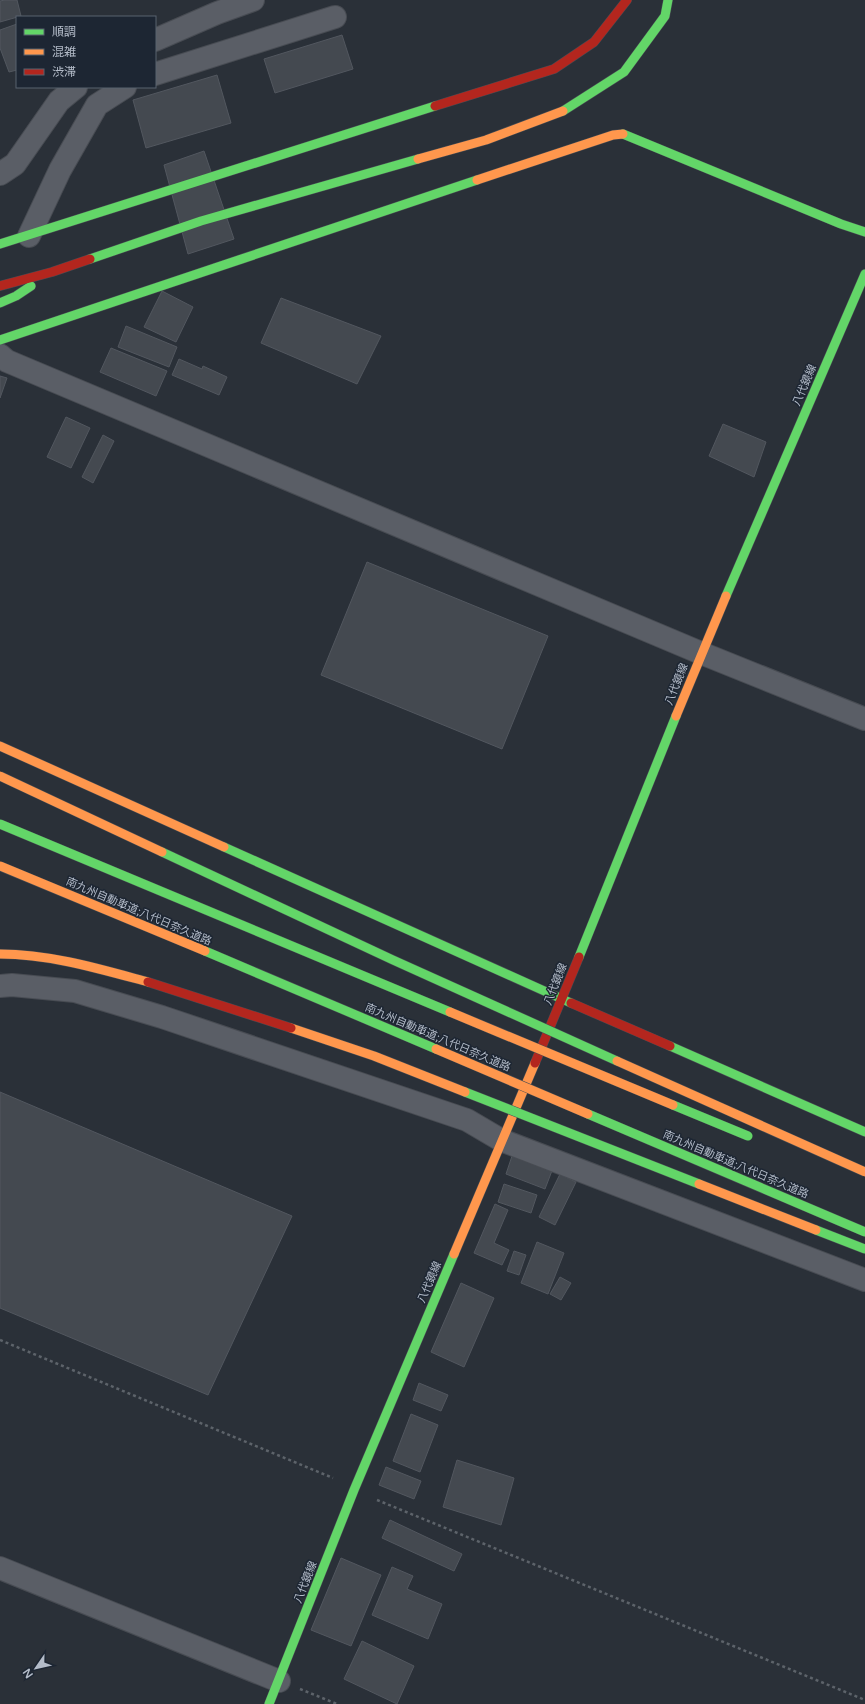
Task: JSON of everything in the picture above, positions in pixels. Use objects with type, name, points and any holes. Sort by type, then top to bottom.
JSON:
[{"type":"main road","points":[[0,244],[554,69],[594,42],[627,0]]},
{"type":"main road","points":[[0,286],[52,272],[201,221],[486,140],[560,113],[624,72],[665,16],[668,0]]},
{"type":"main road","points":[[0,340],[613,135],[624,134],[841,224],[865,232]]},
{"type":"main road","points":[[0,303],[16,296],[52,272]]},
{"type":"main road","name":"八代鏡線","points":[[269,1704],[354,1490],[501,1140],[562,1000],[701,652],[865,274]]},
{"type":"main road","points":[[0,746],[562,1000],[865,1132]]},
{"type":"main road","points":[[0,776],[393,960],[865,1172]]},
{"type":"main road","points":[[0,824],[755,1139]]},
{"type":"main road","name":"南九州自動車道;八代日奈久道路","points":[[0,866],[182,941],[865,1232]]},
{"type":"main road","points":[[0,954],[20,954],[85,965],[161,985],[374,1056],[865,1249]]},
{"type":"street","points":[[156,40],[217,13],[253,0]]},
{"type":"street","points":[[156,74],[335,17]]},
{"type":"street","points":[[0,174],[15,164],[59,101],[75,88]]},
{"type":"street","points":[[28,236],[60,170],[97,105],[124,88]]},
{"type":"street","points":[[0,355],[7,361],[701,652],[865,719]]},
{"type":"street","points":[[0,986],[12,985],[75,991],[162,1017],[467,1120],[501,1140],[865,1280]]},
{"type":"street","points":[[0,1568],[279,1681]]},
{"type":"path","points":[[0,1340],[331,1477],[354,1490],[865,1700]]},
{"type":"path","points":[[279,1681],[337,1704]]},
{"type":"building","points":[[17,0],[21,16],[16,16],[16,17],[0,22],[0,1]]},
{"type":"building","points":[[16,24],[16,70],[9,72],[0,48],[0,30]]},
{"type":"building","points":[[342,35],[353,69],[275,93],[264,59]]},
{"type":"building","points":[[217,75],[231,123],[146,148],[133,100]]},
{"type":"building","points":[[204,151],[234,239],[188,254],[164,165]]},
{"type":"building","points":[[162,291],[193,307],[176,342],[144,327]]},
{"type":"building","points":[[281,298],[381,336],[357,384],[261,343]]},
{"type":"building","points":[[126,326],[177,347],[169,367],[118,347]]},
{"type":"building","points":[[111,348],[167,371],[156,396],[100,372]]},
{"type":"building","points":[[179,359],[202,369],[203,366],[227,377],[219,395],[172,375]]},
{"type":"building","points":[[0,376],[7,378],[0,398]]},
{"type":"building","points":[[66,417],[90,428],[71,468],[47,457]]},
{"type":"building","points":[[723,424],[766,442],[754,477],[709,456]]},
{"type":"building","points":[[103,435],[114,441],[93,483],[82,477]]},
{"type":"building","points":[[367,562],[548,636],[502,749],[321,675]]},
{"type":"building","points":[[0,1092],[292,1216],[208,1395],[0,1308]]},
{"type":"building","points":[[513,1153],[553,1168],[545,1189],[506,1174]]},
{"type":"building","points":[[560,1174],[576,1182],[555,1225],[539,1217]]},
{"type":"building","points":[[504,1184],[537,1195],[531,1213],[498,1202]]},
{"type":"building","points":[[495,1204],[508,1210],[494,1243],[509,1250],[502,1265],[474,1253]]},
{"type":"building","points":[[537,1242],[564,1253],[548,1294],[521,1283]]},
{"type":"building","points":[[514,1251],[526,1255],[519,1275],[507,1271]]},
{"type":"building","points":[[560,1277],[571,1283],[561,1300],[550,1294]]},
{"type":"building","points":[[461,1283],[494,1298],[464,1367],[431,1352]]},
{"type":"building","points":[[419,1383],[448,1395],[441,1411],[413,1400]]},
{"type":"building","points":[[411,1414],[438,1425],[420,1472],[393,1461]]},
{"type":"building","points":[[457,1460],[514,1478],[501,1525],[443,1507]]},
{"type":"building","points":[[386,1467],[421,1481],[414,1499],[379,1485]]},
{"type":"building","points":[[390,1520],[462,1554],[454,1571],[382,1538]]},
{"type":"building","points":[[341,1558],[381,1575],[351,1646],[311,1630]]},
{"type":"building","points":[[392,1567],[413,1576],[407,1589],[442,1604],[428,1639],[372,1615]]},
{"type":"building","points":[[362,1641],[414,1666],[397,1704],[344,1679]]},
{"type":"traffic: fast","points":[[563,111],[624,72],[665,16],[668,0]]},
{"type":"traffic: fast","points":[[0,244],[435,106]]},
{"type":"traffic: fast","points":[[623,134],[841,224],[865,232]]},
{"type":"traffic: fast","points":[[90,259],[201,221],[418,159]]},
{"type":"traffic: fast","points":[[0,340],[477,180]]},
{"type":"traffic: fast","points":[[726,596],[865,274]]},
{"type":"traffic: fast","points":[[0,303],[16,296],[31,286]]},
{"type":"traffic: fast","points":[[579,957],[676,716]]},
{"type":"traffic: fast","points":[[0,824],[450,1012]]},
{"type":"traffic: fast","points":[[224,847],[571,1003]]},
{"type":"traffic: fast","points":[[162,852],[393,960],[617,1061]]},
{"type":"traffic: fast","points":[[205,951],[436,1049]]},
{"type":"traffic: fast","points":[[670,1046],[865,1132]]},
{"type":"traffic: fast","points":[[465,1092],[699,1184]]},
{"type":"traffic: fast","points":[[673,1105],[748,1136]]},
{"type":"traffic: fast","points":[[588,1114],[865,1232]]},
{"type":"traffic: fast","points":[[816,1230],[865,1249]]},
{"type":"traffic: fast","points":[[269,1704],[354,1490],[454,1254]]},
{"type":"traffic: slow","points":[[418,159],[486,140],[563,111]]},
{"type":"traffic: slow","points":[[477,180],[613,135],[623,134]]},
{"type":"traffic: slow","points":[[676,716],[726,596]]},
{"type":"traffic: slow","points":[[0,746],[224,847]]},
{"type":"traffic: slow","points":[[0,776],[162,852]]},
{"type":"traffic: slow","points":[[0,866],[205,951]]},
{"type":"traffic: slow","points":[[0,954],[56,959],[93,967],[148,982]]},
{"type":"traffic: slow","points":[[450,1012],[673,1105]]},
{"type":"traffic: slow","points":[[291,1028],[374,1056],[465,1092]]},
{"type":"traffic: slow","points":[[436,1049],[588,1114]]},
{"type":"traffic: slow","points":[[617,1061],[865,1172]]},
{"type":"traffic: slow","points":[[454,1254],[535,1063]]},
{"type":"traffic: slow","points":[[699,1184],[816,1230]]},
{"type":"traffic: jam","points":[[435,106],[554,69],[594,42],[627,0]]},
{"type":"traffic: jam","points":[[0,286],[52,272],[90,259]]},
{"type":"traffic: jam","points":[[535,1063],[579,957]]},
{"type":"traffic: jam","points":[[148,982],[291,1028]]},
{"type":"traffic: jam","points":[[571,1003],[670,1046]]}]
